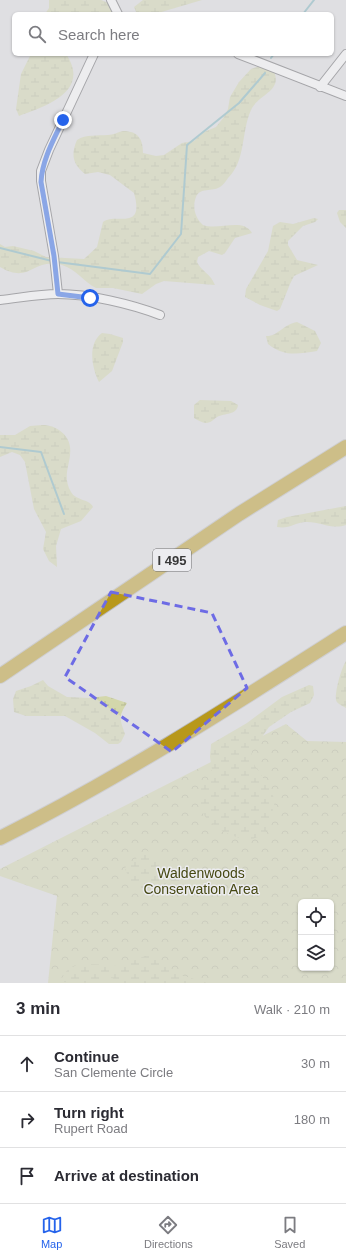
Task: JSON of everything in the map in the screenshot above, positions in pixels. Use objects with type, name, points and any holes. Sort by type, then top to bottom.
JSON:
[{"type":"highway","name":"I 495","points":[[0,676],[239,514],[346,448]]},
{"type":"highway","points":[[0,838],[73,800],[136,764],[346,633]]},
{"type":"street","points":[[111,0],[117,12]]},
{"type":"street","points":[[320,87],[346,54]]},
{"type":"street","points":[[58,294],[54,256],[41,182],[41,171],[49,150],[93,56]]},
{"type":"street","points":[[243,56],[346,96]]},
{"type":"street","points":[[0,300],[58,294],[119,303],[143,308],[160,315]]},
{"type":"highlighted area","points":[[111,592],[212,613],[247,688],[172,752],[65,677]]},
{"type":"green space","points":[[49,0],[101,0],[118,7],[119,12],[46,12],[49,8]]},
{"type":"green space","points":[[143,0],[202,0],[161,12],[136,12],[134,7]]},
{"type":"green space","points":[[30,56],[67,56],[72,67],[73,78],[69,87],[53,102],[19,116],[16,109],[21,74]]},
{"type":"green space","points":[[263,65],[271,66],[275,74],[276,81],[270,91],[255,104],[251,110],[238,163],[234,171],[221,186],[200,192],[196,197],[194,205],[198,219],[203,225],[216,227],[236,225],[243,226],[248,228],[252,233],[235,238],[222,255],[209,251],[198,257],[197,262],[215,285],[164,281],[156,284],[142,294],[113,288],[96,288],[72,269],[62,265],[44,264],[19,273],[10,272],[0,267],[0,244],[5,247],[13,246],[34,251],[46,257],[84,259],[97,247],[103,222],[108,219],[132,217],[135,213],[136,205],[134,193],[110,175],[98,172],[85,174],[77,166],[73,154],[77,140],[88,136],[110,135],[128,131],[139,137],[142,144],[143,153],[156,156],[164,155],[182,143],[194,141],[204,132],[216,127],[224,117],[228,109],[230,97],[239,82],[251,69]]},
{"type":"green space","points":[[339,210],[346,210],[346,228],[340,222],[337,213]]},
{"type":"green space","points":[[314,218],[318,219],[315,222],[303,226],[288,241],[288,245],[297,260],[318,265],[294,276],[280,309],[277,311],[260,305],[245,297],[246,289],[268,251],[273,226],[280,222],[293,224]]},
{"type":"green space","points":[[297,322],[315,331],[321,343],[317,351],[291,354],[280,351],[268,344],[266,336],[274,335],[288,325]]},
{"type":"green space","points":[[102,333],[123,338],[123,342],[112,371],[99,382],[94,370],[92,356],[94,343]]},
{"type":"green space","points":[[200,400],[231,401],[238,405],[235,411],[217,417],[208,423],[204,423],[194,418],[194,405]]},
{"type":"green space","points":[[48,425],[61,431],[67,438],[70,447],[67,475],[68,486],[73,495],[91,504],[93,507],[81,521],[61,529],[56,546],[57,567],[49,561],[43,549],[46,532],[34,509],[25,462],[20,455],[12,452],[0,457],[0,435],[15,435],[30,426]]},
{"type":"green space","points":[[346,506],[346,525],[330,526],[305,522],[289,527],[277,527],[278,520],[287,517]]},
{"type":"green space","points":[[346,661],[346,708],[340,705],[336,700],[336,691],[342,669]]},
{"type":"green space","points":[[43,680],[48,686],[67,697],[89,698],[106,696],[127,703],[121,715],[121,721],[125,734],[121,742],[118,744],[109,744],[95,733],[65,716],[26,716],[14,712],[13,699],[16,691]]},
{"type":"green space","points":[[309,685],[313,686],[314,695],[310,703],[291,712],[269,727],[252,751],[251,760],[270,788],[275,801],[268,830],[256,838],[251,839],[238,838],[224,832],[206,818],[200,806],[199,800],[201,786],[209,779],[212,773],[210,757],[211,744],[247,723],[282,697]]},
{"type":"green space","name":"Waldenwoods Conservation Area","points":[[286,724],[307,741],[346,742],[346,983],[48,983],[57,896],[0,876],[0,869]]},
{"type":"green space","points":[[146,850],[175,870],[187,875],[186,878],[154,895],[141,894],[134,889],[125,869],[126,866],[133,862]]},
{"type":"green space","points":[[151,955],[155,956],[180,974],[207,983],[121,983],[112,978],[98,983],[61,982],[64,974],[70,968],[77,965],[121,965]]},
{"type":"waterway","points":[[305,12],[314,0]]},
{"type":"waterway","points":[[57,262],[150,274],[181,234],[187,145],[239,103],[265,73]]},
{"type":"waterway","points":[[0,248],[52,261]]},
{"type":"waterway","points":[[0,447],[41,452],[64,514]]},
{"type":"route","points":[[63,120],[41,171],[41,182],[46,216],[54,256],[58,294],[90,298]]}]
